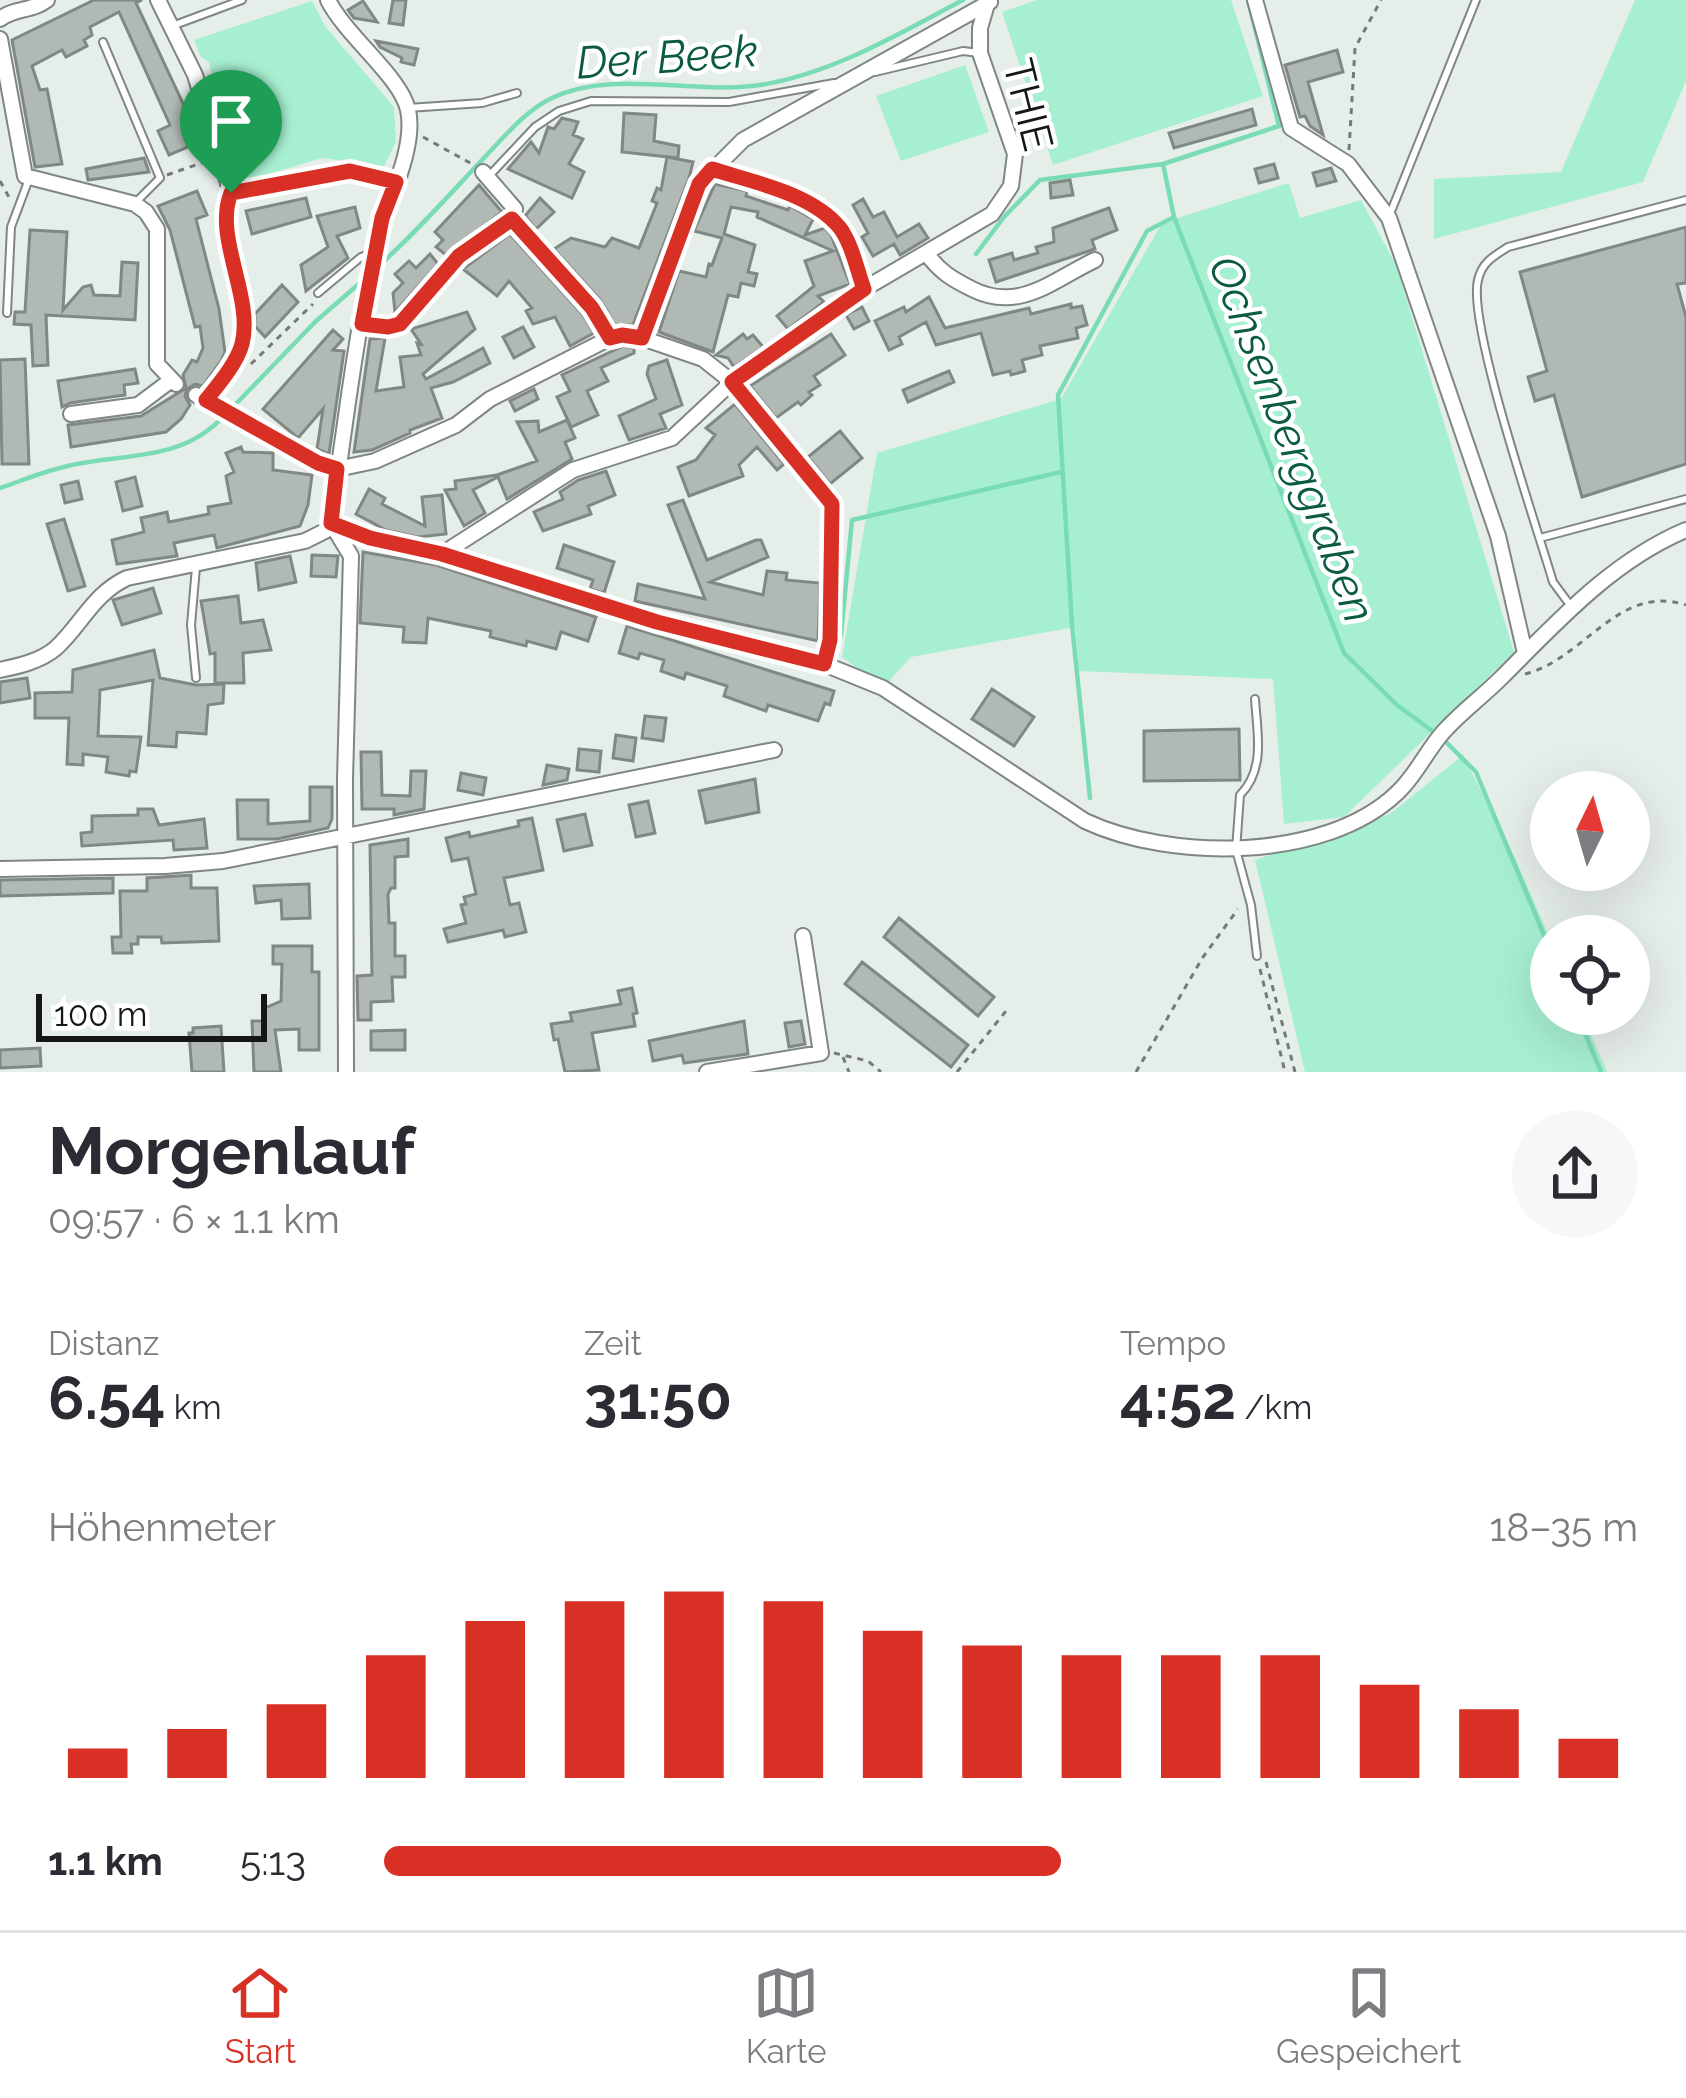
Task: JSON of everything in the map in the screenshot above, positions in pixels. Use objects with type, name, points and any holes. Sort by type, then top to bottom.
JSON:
[{"type":"street","points":[[0,19],[13,10],[36,9],[47,0]]},
{"type":"street","points":[[158,0],[195,74],[231,193],[224,210],[239,287],[242,343],[201,398],[337,469],[375,461],[456,424],[490,399],[610,338],[642,338],[703,359],[732,382],[832,504],[830,640],[824,664]]},
{"type":"street","points":[[0,670],[34,661],[54,649],[106,588],[127,578],[305,541],[331,523],[373,256],[410,131],[408,108],[399,90],[344,28],[328,0]]},
{"type":"street","points":[[1256,0],[1291,128],[1348,164],[1389,218],[1498,536],[1525,653]]},
{"type":"street","points":[[642,338],[699,184],[712,169],[743,140],[991,2]]},
{"type":"street","name":"THIE","points":[[442,554],[572,470],[673,438],[732,382],[864,289],[992,214],[1011,186],[1015,154],[980,53],[980,28],[991,2]]},
{"type":"street","points":[[0,39],[5,94],[22,172],[28,179],[135,204],[157,230],[157,364],[173,382],[138,406],[71,414]]},
{"type":"street","points":[[712,169],[786,193],[828,216],[843,231],[864,289]]},
{"type":"street","points":[[231,193],[350,171],[396,182]]},
{"type":"street","points":[[362,324],[400,324],[459,256],[512,219],[514,208],[486,174]]},
{"type":"street","points":[[512,219],[592,308],[610,338]]},
{"type":"street","points":[[927,254],[940,273],[989,298],[1011,300],[1038,292],[1095,260]]},
{"type":"street","points":[[331,523],[657,622],[824,664],[884,688],[1085,821],[1117,836],[1150,845],[1236,850],[1340,831],[1397,794],[1445,730],[1573,608],[1645,549],[1686,530]]},
{"type":"street","points":[[331,523],[351,556],[346,1072]]},
{"type":"street","points":[[0,869],[184,865],[345,838],[774,750]]},
{"type":"street","points":[[707,1072],[820,1053],[802,936]]},
{"type":"lane","points":[[171,26],[242,0]]},
{"type":"lane","points":[[1389,218],[1401,178],[1476,0]]},
{"type":"lane","points":[[103,42],[160,178],[135,204]]},
{"type":"lane","points":[[486,174],[535,127],[559,111],[591,101],[729,102],[802,91],[963,50],[980,53]]},
{"type":"lane","points":[[408,108],[482,103],[517,93]]},
{"type":"lane","points":[[7,313],[11,227],[28,179]]},
{"type":"lane","points":[[1573,608],[1553,582],[1540,538],[1481,331],[1478,280],[1486,260],[1508,247],[1686,200]]},
{"type":"lane","points":[[318,293],[361,257],[373,256]]},
{"type":"lane","points":[[1540,538],[1686,499]]},
{"type":"lane","points":[[196,563],[191,625],[196,678]]},
{"type":"lane","points":[[1256,699],[1258,765],[1252,783],[1240,795],[1236,850],[1251,905],[1257,956]]},
{"type":"path","points":[[1348,164],[1355,48],[1381,0]]},
{"type":"path","points":[[410,131],[466,159]]},
{"type":"path","points":[[176,172],[194,165]]},
{"type":"path","points":[[0,181],[17,211]]},
{"type":"path","points":[[242,373],[318,300],[318,293]]},
{"type":"path","points":[[1499,681],[1545,669],[1610,618],[1640,602],[1668,599],[1686,605]]},
{"type":"path","points":[[1136,1072],[1234,910],[1251,905]]},
{"type":"path","points":[[1254,933],[1263,947],[1295,1072]]},
{"type":"path","points":[[1257,956],[1285,1072]]},
{"type":"path","points":[[957,1072],[1006,1011]]},
{"type":"path","points":[[820,1053],[868,1061],[881,1072]]},
{"type":"path","points":[[842,1054],[849,1072]]},
{"type":"path","points":[[1282,1061],[1292,1059]]},
{"type":"green space","points":[[1037,0],[1231,0],[1263,96],[1053,165],[1002,12]]},
{"type":"green space","points":[[1635,0],[1686,0],[1686,81],[1643,182],[1434,239],[1434,179],[1561,172]]},
{"type":"green space","points":[[312,1],[325,26],[394,107],[396,142],[384,166],[322,158],[246,181],[235,178],[209,62],[201,57],[194,40]]},
{"type":"green space","points":[[965,65],[989,132],[901,161],[876,96]]},
{"type":"green space","points":[[1289,183],[1300,218],[1361,200],[1396,265],[1514,652],[1344,817],[1284,824],[1273,679],[1079,671],[1075,627],[911,657],[883,688],[842,657],[877,453],[1061,399],[1162,223]]},
{"type":"green space","points":[[1463,755],[1540,915],[1530,915],[1530,1035],[1591,1035],[1607,1072],[1305,1072],[1255,860],[1390,814]]},
{"type":"building","points":[[94,0],[142,0],[136,3],[188,114],[182,116],[195,144],[169,155],[158,131],[170,125],[119,12],[90,27],[92,35],[84,40],[87,46],[66,57],[62,50],[32,66],[40,90],[47,89],[62,164],[35,167],[12,40]]},
{"type":"building","points":[[393,0],[406,0],[403,25],[389,23]]},
{"type":"building","points":[[363,1],[377,22],[354,18],[348,10]]},
{"type":"building","points":[[376,41],[418,49],[414,65],[401,62],[402,58]]},
{"type":"building","points":[[1337,50],[1343,72],[1308,82],[1323,135],[1305,116],[1300,117],[1285,65]]},
{"type":"building","points":[[1252,109],[1256,125],[1174,148],[1169,133]]},
{"type":"building","points":[[624,113],[656,115],[654,141],[679,146],[678,158],[622,152]]},
{"type":"building","points":[[562,118],[578,122],[573,135],[583,139],[569,164],[584,172],[572,198],[508,169],[531,142],[539,153],[548,127],[554,129]]},
{"type":"building","points":[[667,157],[693,162],[689,178],[633,325],[615,325],[601,301],[554,249],[571,238],[605,247],[612,238],[639,248],[657,203],[652,201],[657,188],[661,190]]},
{"type":"building","points":[[144,158],[149,172],[88,180],[86,169]]},
{"type":"building","points":[[1274,164],[1278,178],[1259,183],[1255,169]]},
{"type":"building","points":[[1331,168],[1336,181],[1317,186],[1313,173]]},
{"type":"building","points":[[1070,180],[1073,195],[1051,198],[1050,183]]},
{"type":"building","points":[[715,184],[747,191],[746,196],[788,210],[790,206],[813,219],[805,235],[825,228],[850,284],[818,296],[824,302],[788,329],[777,316],[814,286],[805,261],[833,251],[757,217],[758,212],[731,207],[724,234],[755,245],[748,272],[757,274],[754,286],[741,283],[738,297],[728,295],[713,352],[659,332],[679,271],[706,277],[712,265],[722,238],[694,231]]},
{"type":"building","points":[[479,185],[502,212],[446,255],[436,247],[443,240],[435,232]]},
{"type":"building","points":[[197,191],[207,215],[196,219],[219,309],[225,352],[221,361],[203,386],[187,389],[190,405],[166,432],[71,447],[68,425],[141,416],[186,388],[183,375],[203,348],[200,326],[195,327],[170,230],[158,206]]},
{"type":"building","points":[[306,198],[311,217],[252,234],[246,211]]},
{"type":"building","points":[[540,198],[554,212],[536,229],[525,216]]},
{"type":"building","points":[[863,199],[873,217],[884,212],[897,237],[919,224],[928,238],[900,255],[894,244],[873,256],[862,237],[868,233],[853,205]]},
{"type":"building","points":[[355,207],[360,228],[337,236],[348,258],[306,291],[301,265],[328,247],[317,216]]},
{"type":"building","points":[[1109,208],[1117,230],[1092,240],[1095,249],[996,282],[989,260],[1012,253],[1014,260],[1038,253],[1036,247],[1054,242],[1053,228]]},
{"type":"building","points":[[1686,227],[1686,283],[1677,284],[1686,317],[1686,464],[1582,497],[1554,395],[1535,401],[1528,377],[1547,371],[1520,272]]},
{"type":"building","points":[[30,230],[67,232],[63,310],[83,287],[91,285],[94,295],[120,296],[122,262],[138,263],[135,320],[46,315],[48,365],[33,366],[31,325],[14,324],[15,312],[25,312]]},
{"type":"building","points":[[510,234],[594,333],[570,346],[555,317],[533,324],[526,311],[532,308],[509,281],[497,296],[463,269]]},
{"type":"building","points":[[430,254],[438,264],[395,312],[393,293],[403,283],[395,274],[409,261],[416,268]]},
{"type":"building","points":[[282,285],[298,302],[265,337],[255,326],[255,314]]},
{"type":"building","points":[[929,297],[945,328],[1029,308],[1031,314],[1071,304],[1071,308],[1082,306],[1087,325],[1076,328],[1078,338],[1040,346],[1042,355],[1022,360],[1025,371],[1011,375],[1010,371],[993,375],[981,333],[936,345],[926,322],[899,337],[902,344],[889,350],[875,321],[904,307],[906,312]]},
{"type":"building","points":[[862,307],[869,321],[854,329],[846,315]]},
{"type":"building","points":[[467,312],[475,329],[423,374],[426,379],[483,348],[490,363],[431,388],[442,418],[372,450],[354,452],[370,339],[385,338],[376,391],[404,387],[400,357],[421,355],[417,343],[421,344],[411,329]]},
{"type":"building","points":[[523,327],[534,347],[514,358],[503,337]]},
{"type":"building","points":[[333,330],[343,339],[333,350],[344,351],[329,454],[317,449],[323,409],[298,438],[263,409]]},
{"type":"building","points":[[743,334],[747,339],[753,335],[763,347],[734,367],[728,358],[716,355]]},
{"type":"building","points":[[831,334],[845,355],[814,376],[820,385],[809,392],[812,395],[776,418],[750,386]]},
{"type":"building","points":[[623,346],[634,348],[634,353],[601,368],[608,381],[587,391],[598,415],[571,427],[557,397],[570,391],[562,375]]},
{"type":"building","points":[[25,359],[29,464],[2,464],[0,360]]},
{"type":"building","points":[[667,360],[682,405],[660,414],[666,428],[629,440],[619,416],[656,399],[647,374],[649,366]]},
{"type":"building","points":[[135,369],[138,383],[124,385],[125,395],[62,407],[58,381]]},
{"type":"building","points":[[949,371],[954,382],[908,402],[903,390]]},
{"type":"building","points":[[534,389],[538,399],[515,411],[510,401]]},
{"type":"building","points":[[735,404],[784,464],[777,470],[757,447],[739,465],[743,476],[689,496],[678,467],[696,460],[715,435],[706,428]]},
{"type":"building","points":[[567,420],[575,438],[565,442],[572,459],[507,499],[498,477],[473,490],[485,513],[464,526],[445,490],[456,489],[455,481],[497,475],[537,461],[517,422],[538,421],[539,432]]},
{"type":"building","points":[[840,431],[862,458],[830,484],[808,457]]},
{"type":"building","points":[[241,447],[243,452],[273,453],[273,470],[312,475],[300,526],[217,548],[214,535],[174,543],[177,556],[117,564],[112,540],[144,532],[141,518],[167,512],[169,522],[209,514],[208,507],[231,503],[226,476],[234,472],[226,453]]},
{"type":"building","points":[[606,471],[615,495],[588,506],[591,514],[543,531],[534,512],[563,499],[560,492],[578,480]]},
{"type":"building","points":[[135,477],[142,506],[123,511],[116,482]]},
{"type":"building","points":[[78,481],[82,499],[65,503],[61,485]]},
{"type":"building","points":[[369,489],[385,498],[382,504],[425,526],[422,497],[442,495],[446,534],[418,537],[386,530],[356,514]]},
{"type":"building","points":[[683,500],[707,560],[756,540],[761,540],[768,557],[710,582],[763,595],[767,571],[787,573],[786,580],[820,583],[818,641],[635,601],[638,584],[705,599],[668,505]]},
{"type":"building","points":[[64,519],[85,586],[68,591],[47,524]]},
{"type":"building","points":[[564,545],[614,562],[604,593],[590,589],[593,580],[557,568]]},
{"type":"building","points":[[363,552],[436,565],[596,617],[588,641],[561,632],[556,649],[527,641],[526,646],[490,637],[491,631],[428,618],[426,643],[403,642],[404,627],[360,623]]},
{"type":"building","points":[[312,555],[338,556],[336,577],[311,576]]},
{"type":"building","points":[[290,556],[296,582],[259,590],[256,563]]},
{"type":"building","points":[[153,588],[161,613],[122,625],[113,600]]},
{"type":"building","points":[[238,596],[241,623],[263,620],[271,650],[243,653],[244,683],[215,683],[215,653],[210,654],[201,601]]},
{"type":"building","points":[[627,626],[834,691],[830,705],[825,703],[818,721],[768,705],[766,711],[724,696],[727,686],[661,671],[664,660],[619,653]]},
{"type":"building","points":[[154,650],[160,678],[196,685],[224,684],[223,703],[208,705],[206,734],[177,732],[176,747],[148,745],[153,680],[100,690],[98,736],[141,737],[136,772],[130,771],[129,776],[106,772],[108,757],[83,754],[83,765],[67,764],[69,718],[35,718],[35,693],[72,692],[73,670]]},
{"type":"building","points":[[27,678],[30,698],[0,703],[0,682]]},
{"type":"building","points":[[992,689],[1034,717],[1014,746],[972,719]]},
{"type":"building","points":[[645,716],[666,718],[663,741],[642,738]]},
{"type":"building","points":[[1239,729],[1240,780],[1144,781],[1144,731]]},
{"type":"building","points":[[616,735],[636,738],[633,761],[613,758]]},
{"type":"building","points":[[579,749],[601,751],[599,772],[577,770]]},
{"type":"building","points":[[361,752],[381,752],[382,795],[410,796],[411,771],[426,771],[424,809],[394,815],[394,809],[362,809]]},
{"type":"building","points":[[547,765],[569,769],[567,780],[543,785]]},
{"type":"building","points":[[461,773],[486,778],[483,795],[458,790]]},
{"type":"building","points":[[755,779],[759,812],[706,823],[699,791]]},
{"type":"building","points":[[310,787],[332,787],[328,828],[277,839],[238,839],[237,800],[268,800],[268,824],[310,821]]},
{"type":"building","points":[[648,801],[655,833],[636,837],[629,805]]},
{"type":"building","points":[[138,809],[153,809],[159,825],[204,819],[207,848],[174,850],[173,840],[82,846],[81,833],[92,832],[92,816],[138,815]]},
{"type":"building","points":[[585,814],[592,845],[564,851],[557,820]]},
{"type":"building","points":[[532,818],[543,870],[504,878],[510,905],[519,903],[526,932],[505,937],[503,930],[448,942],[444,929],[466,923],[461,905],[466,904],[464,897],[476,894],[468,858],[452,861],[446,838],[519,826],[518,821]]},
{"type":"building","points":[[408,839],[408,856],[395,857],[395,888],[388,894],[389,923],[395,923],[395,956],[405,956],[405,977],[392,977],[393,1001],[371,1002],[371,1020],[358,1020],[357,976],[372,975],[370,845]]},
{"type":"building","points":[[191,875],[191,888],[217,888],[219,941],[162,943],[161,937],[138,937],[138,944],[131,944],[132,953],[113,953],[112,937],[121,937],[120,891],[147,891],[147,878]]},
{"type":"building","points":[[113,878],[113,893],[0,896],[0,880]]},
{"type":"building","points":[[309,884],[310,918],[282,919],[281,900],[256,903],[254,886]]},
{"type":"building","points":[[899,918],[994,997],[978,1016],[884,937]]},
{"type":"building","points":[[273,946],[312,946],[312,972],[319,972],[319,1050],[299,1050],[299,1029],[275,1030],[281,1072],[254,1072],[252,1021],[265,1021],[265,1008],[281,1001],[282,964],[273,964]]},
{"type":"building","points":[[862,962],[968,1045],[951,1067],[845,984]]},
{"type":"building","points":[[632,988],[635,1026],[592,1033],[599,1070],[565,1072],[551,1024],[572,1021],[570,1013],[621,1004],[618,991]]},
{"type":"building","points":[[744,1021],[748,1054],[684,1063],[682,1055],[653,1061],[649,1041]]},
{"type":"building","points":[[801,1021],[805,1044],[789,1047],[785,1023]]},
{"type":"building","points":[[221,1026],[224,1072],[192,1072],[189,1033],[193,1028]]},
{"type":"building","points":[[405,1030],[405,1050],[371,1050],[371,1031]]},
{"type":"building","points":[[40,1048],[41,1066],[0,1068],[0,1050]]},
{"type":"waterway","name":"Der Beek","points":[[374,270],[515,125],[552,98],[601,85],[735,87],[787,80],[865,51],[963,0]]},
{"type":"waterway","points":[[976,254],[1040,180],[1163,164],[1279,126],[1248,0]]},
{"type":"waterway","name":"Ochsenberggraben","points":[[1163,164],[1174,217],[1344,653],[1397,705],[1435,733]]},
{"type":"waterway","points":[[1090,798],[1072,625],[1058,395],[1147,231],[1172,218]]},
{"type":"waterway","name":"Der Beek","points":[[232,408],[361,282]]},
{"type":"waterway","name":"Der Beek","points":[[0,488],[64,467],[169,449],[207,431],[224,416]]},
{"type":"waterway","points":[[841,635],[852,520],[1061,472]]},
{"type":"waterway","name":"Ochsenberggraben","points":[[1444,740],[1476,772],[1536,915]]},
{"type":"waterway","name":"Ochsenberggraben","points":[[1586,1035],[1601,1072]]},
{"type":"route","points":[[712,169],[786,193],[828,216],[843,231],[864,289],[732,382],[832,504],[830,640],[824,664],[657,622],[331,523],[337,469],[206,400],[242,343],[239,287],[224,210],[231,193],[350,171],[396,182],[382,218],[362,324],[388,327],[400,324],[459,256],[512,219],[592,308],[610,338],[642,338],[699,184],[712,169]]}]
